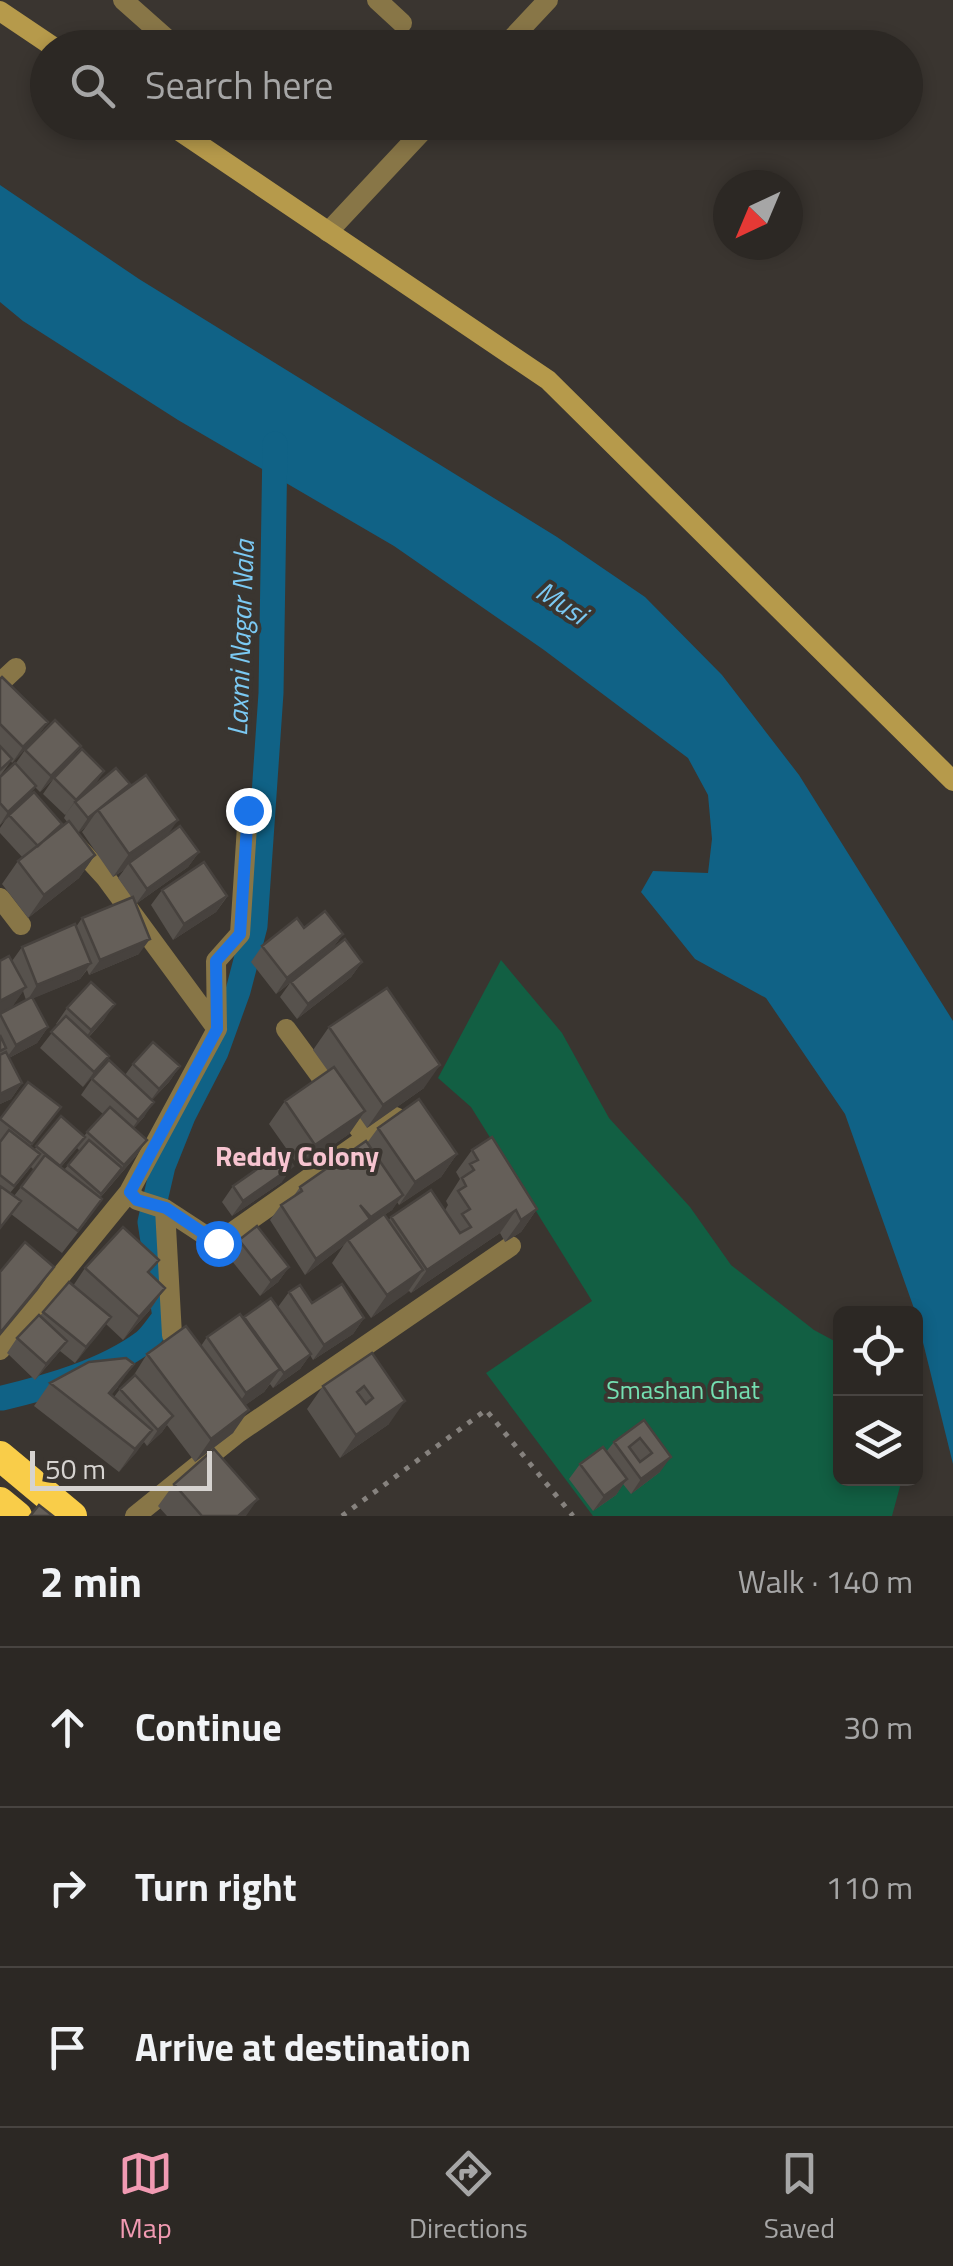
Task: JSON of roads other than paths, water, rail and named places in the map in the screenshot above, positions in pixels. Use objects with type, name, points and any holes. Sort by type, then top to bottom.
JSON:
[{"type":"highway","points":[[0,1456],[72,1516]]},
{"type":"highway","points":[[0,1502],[17,1516]]},
{"type":"street","points":[[123,0],[157,30]]},
{"type":"street","points":[[377,0],[402,22]]},
{"type":"street","points":[[519,30],[548,0]]},
{"type":"street","points":[[0,11],[30,32]]},
{"type":"street","points":[[193,140],[548,380],[953,781]]},
{"type":"street","points":[[328,232],[414,140]]},
{"type":"street","points":[[0,683],[16,668]]},
{"type":"street","points":[[0,1350],[130,1192],[217,1029],[216,961],[240,934],[248,810]]},
{"type":"street","points":[[58,824],[106,878],[217,1029]]},
{"type":"street","points":[[0,898],[20,925]]},
{"type":"street","points":[[286,1029],[366,1138]]},
{"type":"street","points":[[130,1192],[137,1200],[166,1208],[218,1243],[418,1102]]},
{"type":"street","points":[[166,1208],[172,1335],[194,1368]]},
{"type":"street","points":[[135,1516],[232,1425],[511,1246]]},
{"type":"water","name":"Musi","points":[[0,185],[139,279],[557,537],[645,597],[722,675],[799,775],[953,1021],[953,1464],[923,1342],[923,1306],[913,1306],[845,1114],[766,998],[695,959],[641,892],[653,871],[708,873],[712,839],[708,795],[688,758],[544,650],[394,546],[178,420],[23,321],[0,302]]},
{"type":"waterway","name":"Laxmi Nagar Nala","points":[[2,1398],[94,1370],[144,1342],[165,1317],[150,1222],[163,1166],[216,1052],[255,926],[271,693],[275,444]]},
{"type":"district","name":"Reddy Colony","points":[[297,1155]]},
{"type":"park label","name":"Smashan Ghat","points":[[683,1390]]}]
